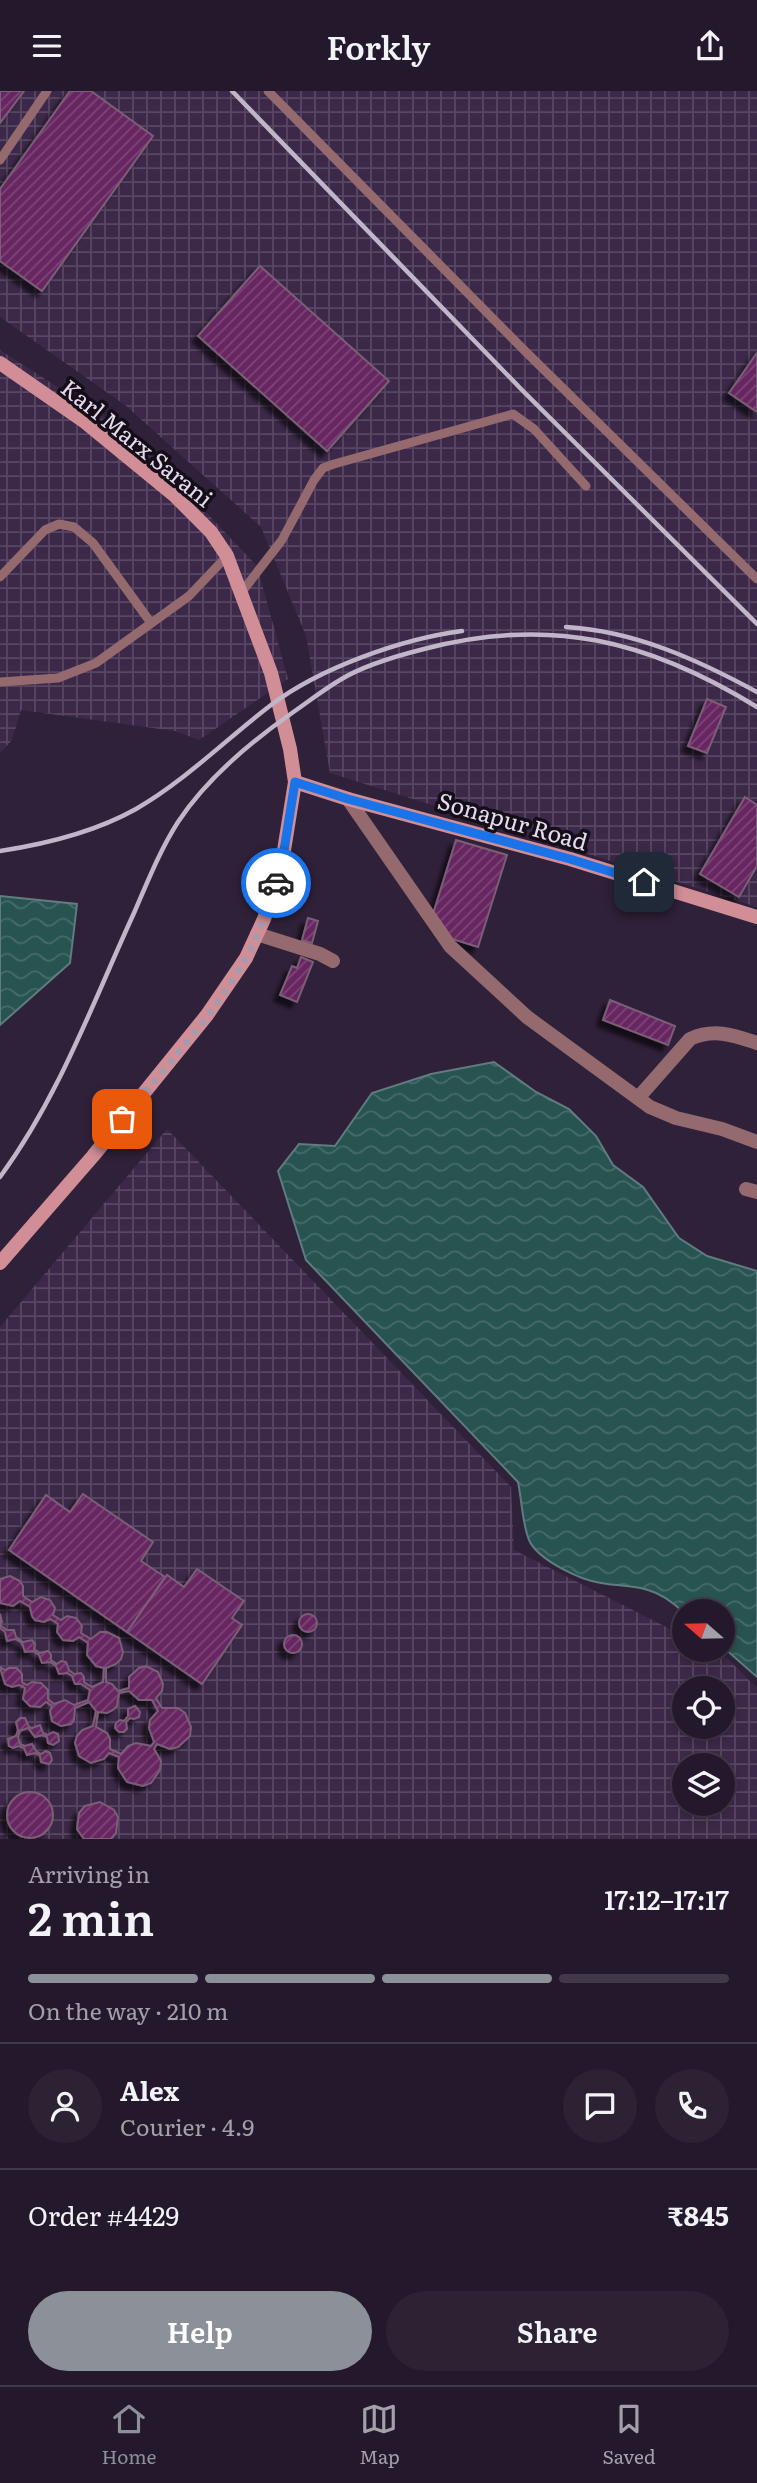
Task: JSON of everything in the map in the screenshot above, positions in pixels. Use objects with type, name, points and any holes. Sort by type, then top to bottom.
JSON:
[{"type":"main road","name":"Karl Marx Sarani","points":[[0,363],[85,422],[174,495],[211,532],[227,556],[271,673],[288,739],[295,782],[281,869],[246,958],[207,1015],[93,1156],[0,1263]]},
{"type":"main road","name":"Sonapur Road","points":[[295,782],[348,799],[557,855],[757,917]]},
{"type":"street","points":[[348,799],[450,946],[527,1017],[650,1107],[676,1118],[722,1129],[757,1142]]},
{"type":"street","points":[[257,933],[333,961]]},
{"type":"street","points":[[638,1098],[690,1039],[713,1031],[757,1043]]},
{"type":"lane","points":[[0,160],[47,91]]},
{"type":"lane","points":[[268,91],[525,351],[757,579]]},
{"type":"lane","points":[[241,593],[282,540],[318,474],[323,468],[334,464],[513,414],[534,429],[586,486]]},
{"type":"lane","points":[[0,577],[45,530],[59,524],[74,527],[93,543],[151,623]]},
{"type":"lane","points":[[0,682],[58,678],[96,663],[189,596],[227,556]]},
{"type":"shaded area","points":[[0,91],[757,91],[757,907],[330,773],[306,636],[261,527],[125,405],[0,317]]},
{"type":"shaded area","points":[[0,350],[135,437],[257,566],[288,679],[199,740],[175,731],[21,710],[12,740],[0,753]]},
{"type":"shaded area","points":[[167,1129],[511,1487],[514,1550],[672,1630],[672,1663],[732,1663],[757,1688],[757,1839],[0,1839],[0,1327]]},
{"type":"water","points":[[0,896],[77,904],[70,963],[0,1025]]},
{"type":"water","points":[[494,1062],[536,1092],[569,1109],[596,1136],[613,1165],[643,1187],[679,1238],[707,1256],[757,1271],[757,1677],[735,1658],[735,1599],[672,1599],[672,1602],[653,1592],[636,1587],[582,1578],[541,1555],[529,1540],[518,1482],[306,1260],[278,1171],[299,1144],[335,1146],[372,1093],[431,1074]]},
{"type":"building","points":[[0,91],[24,91],[0,123]]},
{"type":"building","points":[[70,91],[91,91],[153,136],[42,291],[0,261],[0,189]]},
{"type":"building","points":[[260,266],[389,381],[327,451],[198,336]]},
{"type":"building","points":[[757,353],[757,412],[729,393]]},
{"type":"building","points":[[707,699],[726,707],[707,753],[688,746]]},
{"type":"building","points":[[745,797],[757,805],[757,866],[739,897],[700,874]]},
{"type":"building","points":[[456,840],[507,855],[478,947],[449,938],[433,914]]},
{"type":"building","points":[[308,918],[318,921],[312,943],[302,940]]},
{"type":"building","points":[[301,957],[313,962],[297,1002],[280,995],[292,966],[297,968]]},
{"type":"building","points":[[610,1000],[675,1026],[668,1045],[603,1020]]},
{"type":"building","points":[[83,1494],[153,1542],[141,1561],[165,1577],[127,1632],[9,1550],[46,1495],[70,1512]]},
{"type":"building","points":[[197,1569],[244,1601],[232,1618],[242,1625],[202,1684],[127,1632],[167,1575],[184,1587]]},
{"type":"building","points":[[10,1576],[20,1581],[23,1596],[32,1602],[41,1597],[50,1600],[55,1608],[53,1615],[61,1620],[67,1616],[76,1618],[82,1626],[81,1633],[91,1639],[100,1632],[107,1632],[119,1638],[123,1652],[121,1659],[106,1668],[106,1682],[118,1691],[129,1688],[129,1677],[139,1668],[146,1666],[158,1672],[163,1684],[162,1691],[156,1698],[162,1708],[178,1708],[185,1713],[191,1727],[190,1736],[178,1747],[170,1749],[157,1744],[154,1749],[161,1761],[160,1770],[151,1783],[143,1786],[127,1782],[118,1768],[119,1757],[109,1753],[104,1759],[91,1763],[79,1756],[75,1743],[82,1730],[93,1726],[96,1711],[89,1702],[75,1708],[71,1724],[61,1726],[52,1721],[52,1706],[46,1702],[40,1707],[30,1706],[23,1699],[25,1688],[5,1684],[0,1667],[5,1670],[17,1668],[22,1674],[22,1682],[27,1685],[32,1682],[41,1683],[48,1690],[48,1699],[54,1704],[65,1700],[74,1705],[88,1700],[90,1690],[81,1684],[75,1684],[72,1676],[67,1673],[59,1674],[56,1666],[50,1662],[42,1663],[39,1655],[33,1651],[25,1652],[22,1643],[15,1639],[7,1641],[5,1632],[0,1625],[7,1630],[14,1630],[16,1637],[23,1642],[32,1640],[34,1649],[40,1653],[48,1651],[51,1660],[57,1664],[66,1662],[69,1670],[74,1674],[81,1673],[84,1682],[92,1687],[103,1682],[104,1668],[96,1666],[87,1655],[88,1643],[79,1637],[73,1641],[63,1640],[57,1632],[58,1624],[50,1619],[44,1622],[35,1620],[30,1607],[20,1601],[13,1606],[0,1603],[0,1579]],"holes":[[[129,1691],[139,1700],[152,1700],[158,1711],[150,1720],[149,1728],[154,1742],[151,1746],[136,1743],[128,1746],[121,1754],[110,1749],[107,1733],[96,1727],[98,1712],[107,1713],[113,1710],[117,1706],[119,1693]]]},
{"type":"building","points":[[308,1614],[314,1617],[317,1623],[314,1629],[308,1632],[302,1629],[299,1623],[302,1617]]},
{"type":"building","points":[[293,1635],[299,1638],[302,1644],[299,1650],[293,1653],[287,1650],[284,1644],[287,1638]]},
{"type":"building","points":[[135,1706],[140,1712],[139,1717],[130,1718],[126,1722],[127,1729],[119,1732],[115,1728],[116,1723],[124,1721],[128,1716],[128,1709]]},
{"type":"building","points":[[25,1718],[29,1727],[40,1725],[43,1733],[58,1734],[59,1741],[53,1745],[48,1743],[47,1737],[35,1737],[28,1728],[20,1731],[18,1737],[20,1744],[32,1744],[41,1754],[46,1751],[50,1753],[52,1760],[49,1764],[41,1762],[40,1756],[35,1753],[27,1755],[24,1748],[9,1746],[8,1739],[16,1736],[16,1722]]},
{"type":"building","points":[[30,1792],[46,1799],[53,1815],[46,1831],[30,1838],[14,1831],[7,1815],[14,1799]]},
{"type":"building","points":[[100,1802],[114,1810],[118,1817],[116,1833],[111,1839],[84,1839],[77,1829],[79,1813],[85,1806]]},
{"type":"railway","points":[[232,91],[522,390],[757,624]]},
{"type":"railway","points":[[566,627],[617,634],[665,649],[757,692]]},
{"type":"railway","points":[[0,851],[70,836],[136,809],[189,773],[271,705],[337,667],[388,648],[462,631]]},
{"type":"railway","points":[[0,1177],[58,1082],[154,867],[178,822],[189,806],[230,762],[276,724],[334,684],[370,665],[424,649],[470,639],[556,635],[637,651],[677,665],[757,707]]},
{"type":"way so far","points":[[122,1119],[207,1015],[246,958],[264,919],[276,883]]},
{"type":"route","points":[[276,883],[281,869],[295,782],[644,882]]}]
